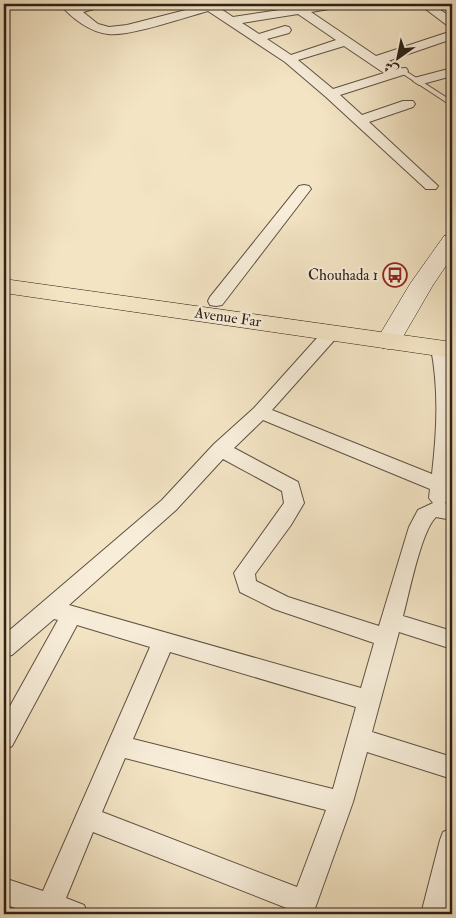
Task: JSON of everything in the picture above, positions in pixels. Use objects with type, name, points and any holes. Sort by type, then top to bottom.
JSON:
[{"type":"main road","name":"Avenue Far","points":[[4,272],[216,301],[392,334],[448,352]]},
{"type":"main road","name":"Avenue Far","points":[[4,286],[332,332],[392,334]]},
{"type":"street","points":[[70,7],[101,4]]},
{"type":"street","points":[[70,7],[94,27],[109,31],[127,29],[210,7],[235,4]]},
{"type":"street","points":[[230,21],[341,4]]},
{"type":"street","points":[[425,4],[452,23]]},
{"type":"street","points":[[210,7],[289,59],[331,94],[432,186]]},
{"type":"street","points":[[300,10],[398,73]]},
{"type":"street","points":[[256,38],[285,30]]},
{"type":"street","points":[[379,60],[452,35]]},
{"type":"street","points":[[289,59],[346,41]]},
{"type":"street","points":[[419,81],[452,72]]},
{"type":"street","points":[[331,94],[398,73]]},
{"type":"street","points":[[359,120],[408,104]]},
{"type":"street","points":[[216,301],[304,189]]},
{"type":"street","points":[[392,334],[452,243]]},
{"type":"street","points":[[4,648],[62,612],[169,505],[221,449],[260,412],[332,332]]},
{"type":"street","points":[[89,819],[302,908],[341,802],[413,543],[428,512],[445,511],[441,486],[448,421],[448,352]]},
{"type":"street","points":[[260,412],[416,474],[441,486]]},
{"type":"street","points":[[221,449],[292,488],[294,503],[284,520],[244,573],[247,586],[281,603],[390,629],[452,640]]},
{"type":"street","points":[[62,612],[368,700]]},
{"type":"street","points":[[4,739],[62,612]]},
{"type":"street","points":[[48,910],[89,819],[163,642]]},
{"type":"street","points":[[360,739],[452,768]]},
{"type":"street","points":[[119,746],[341,802]]},
{"type":"street","points":[[434,914],[452,840]]},
{"type":"street","points":[[4,891],[48,910],[74,914]]},
{"type":"lane","points":[[398,73],[419,81],[452,104]]},
{"type":"place","name":"Chouhada 1","points":[[395,275]]}]
